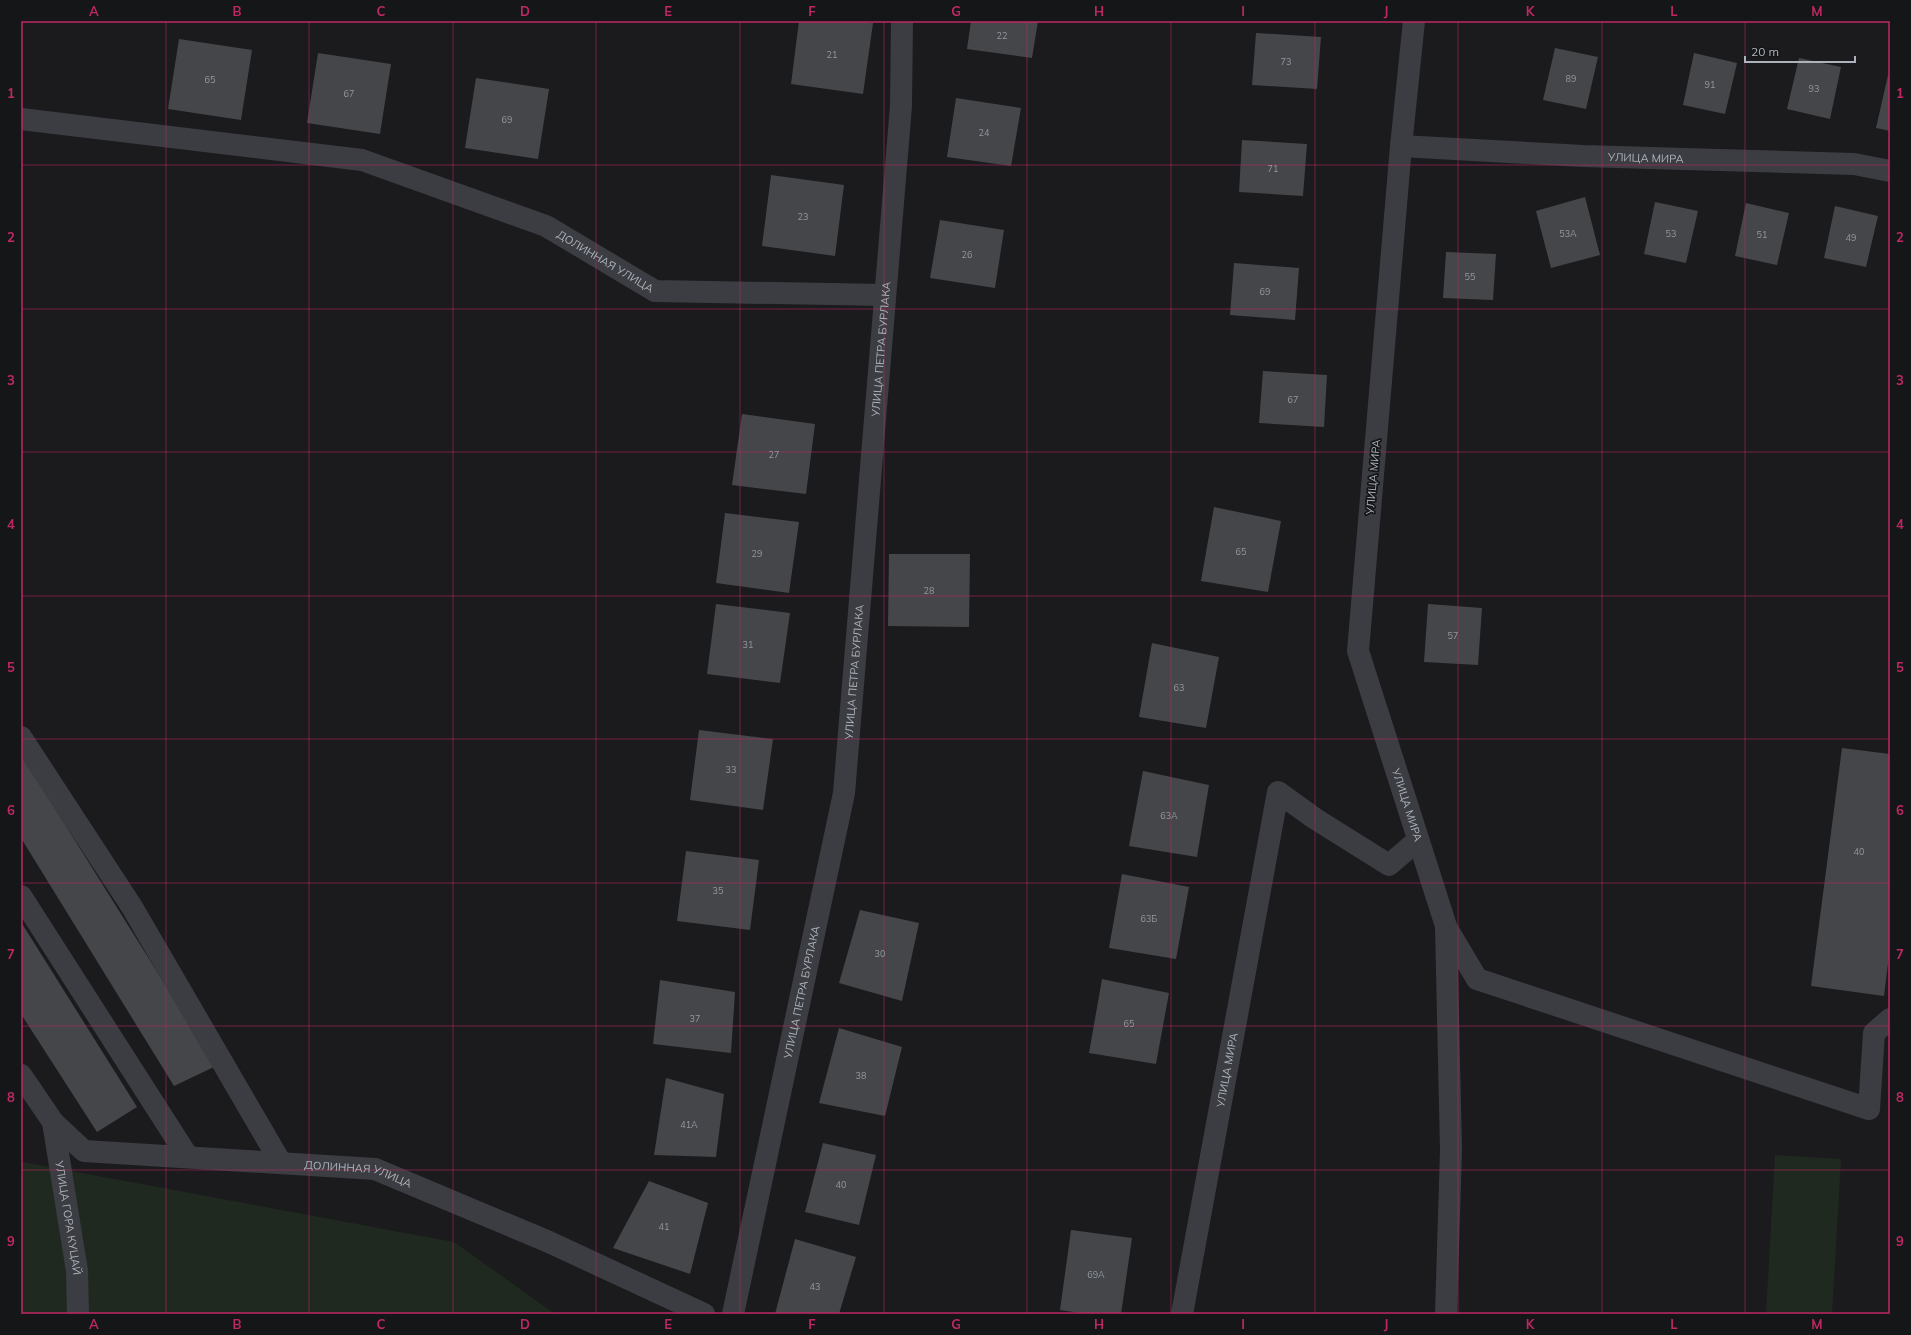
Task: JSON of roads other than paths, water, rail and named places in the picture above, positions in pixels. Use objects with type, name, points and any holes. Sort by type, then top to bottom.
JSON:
[{"type":"street","name":"УЛИЦА ПЕТРА БУРЛАКА","points":[[733,1314],[844,793],[901,106],[902,21]]},
{"type":"street","name":"УЛИЦА МИРА","points":[[1182,1314],[1278,792],[1314,818],[1389,865],[1418,840],[1358,651],[1401,146],[1414,21]]},
{"type":"street","name":"ДОЛИННАЯ УЛИЦА","points":[[21,118],[362,160],[546,226],[655,292],[885,295]]},
{"type":"street","name":"УЛИЦА МИРА","points":[[1401,146],[1583,156],[1854,164],[1890,171]]},
{"type":"street","points":[[21,737],[132,907],[281,1163]]},
{"type":"street","points":[[1418,840],[1446,926],[1477,979],[1868,1110],[1874,1034],[1890,1019]]},
{"type":"street","points":[[21,896],[188,1158]]},
{"type":"street","points":[[1446,926],[1451,1150],[1446,1314]]},
{"type":"street","name":"ДОЛИННАЯ УЛИЦА","points":[[21,1075],[53,1122],[84,1151],[375,1169],[549,1242],[704,1314]]},
{"type":"street","name":"УЛИЦА ГОРА КУЦАЙ","points":[[53,1122],[77,1271],[78,1314]]}]
